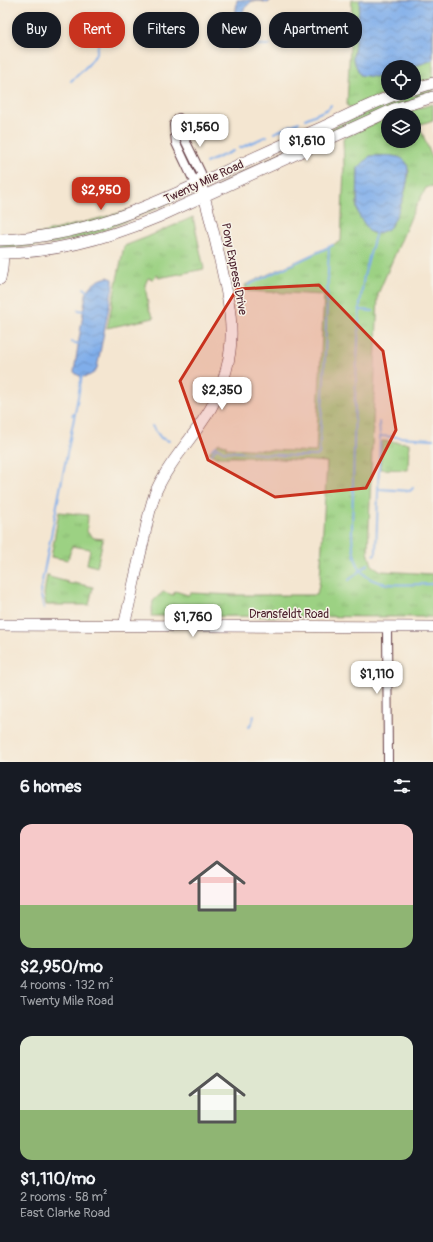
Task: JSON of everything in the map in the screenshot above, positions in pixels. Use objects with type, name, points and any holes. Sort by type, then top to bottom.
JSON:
[{"type":"street","points":[[421,87],[433,84]]},
{"type":"street","name":"Twenty Mile Road","points":[[1,253],[50,249],[102,238],[145,223],[388,112],[433,97]]},
{"type":"street","name":"Twenty Mile Road","points":[[0,240],[49,235],[98,224],[138,210],[383,100]]},
{"type":"street","points":[[179,118],[183,126],[184,136],[201,173],[200,183],[192,177],[176,143],[174,125],[179,118]]},
{"type":"street","name":"Pony Express Drive","points":[[124,626],[155,495],[168,469],[211,407],[228,364],[232,339],[231,315],[200,183]]},
{"type":"street","points":[[0,279],[2,270],[1,253]]},
{"type":"street","name":"Dransfeldt Road","points":[[0,625],[433,627]]},
{"type":"street","points":[[387,627],[388,762]]},
{"type":"highlighted area","points":[[319,285],[383,351],[396,430],[366,488],[275,497],[208,460],[180,381],[237,289]]},
{"type":"green space","points":[[352,0],[433,0],[433,79],[421,82],[421,60],[381,60],[381,96],[353,108],[347,106],[350,48],[362,48],[362,12],[351,12]]},
{"type":"green space","points":[[433,88],[433,92],[421,97],[421,92]]},
{"type":"green space","points":[[394,100],[414,100],[396,108],[381,108],[381,114],[218,184],[261,164],[295,145]]},
{"type":"green space","points":[[433,104],[433,120],[421,124],[421,108],[419,108]]},
{"type":"green space","points":[[381,120],[381,148],[421,148],[421,130],[433,160],[433,188],[432,186],[426,188],[414,210],[378,294],[368,552],[372,565],[381,571],[433,574],[433,617],[151,616],[153,601],[163,592],[173,595],[175,591],[188,595],[191,593],[234,595],[317,595],[320,579],[327,462],[249,457],[216,457],[209,452],[219,443],[226,445],[226,448],[316,452],[324,295],[247,291],[245,285],[341,241],[344,166],[343,138]],"holes":[[[370,156],[374,156],[409,170],[406,188],[400,206],[387,229],[376,234],[370,232],[357,208],[358,168]]]},
{"type":"green space","points":[[182,197],[93,235],[51,244],[0,249],[0,244]]},
{"type":"green space","points":[[193,217],[204,269],[159,278],[157,275],[153,279],[148,278],[145,285],[149,310],[154,318],[107,328],[124,246]]},
{"type":"green space","points":[[382,441],[409,443],[408,470],[380,469]]},
{"type":"green space","points":[[59,512],[88,515],[87,532],[94,538],[103,539],[97,567],[87,564],[90,549],[72,546],[68,560],[51,557]]},
{"type":"green space","points":[[47,575],[49,575],[49,577],[68,582],[67,583],[93,587],[89,605],[46,605],[44,594]]},
{"type":"water","points":[[237,0],[271,0],[268,3],[252,1],[243,12],[236,12]]},
{"type":"water","points":[[360,0],[433,0],[433,60],[421,64],[421,60],[381,60],[381,76],[375,77],[360,75],[353,59],[354,48],[362,48],[362,12],[359,12]]},
{"type":"water","points":[[370,156],[399,157],[406,162],[408,168],[406,186],[396,217],[388,229],[376,234],[370,232],[359,216],[357,208],[358,168]]},
{"type":"water","points":[[108,277],[113,279],[113,286],[97,368],[93,374],[83,377],[74,372],[86,294],[95,283]]},
{"type":"waterway","points":[[261,45],[269,45]]},
{"type":"waterway","points":[[71,81],[88,65],[98,48]]},
{"type":"waterway","points":[[305,119],[328,109],[331,105]]},
{"type":"waterway","points":[[274,133],[299,122]]},
{"type":"waterway","points":[[240,148],[267,136]]},
{"type":"waterway","points":[[206,163],[233,151]]},
{"type":"waterway","points":[[376,232],[364,276],[360,304],[355,399],[352,531],[354,551],[358,565],[365,575],[374,581],[386,584],[433,584]]},
{"type":"waterway","points":[[248,285],[333,245]]},
{"type":"waterway","points":[[212,449],[215,446],[223,451],[295,456],[317,456],[319,454],[324,380],[329,246]]},
{"type":"waterway","points":[[84,288],[89,292]]},
{"type":"waterway","points":[[78,310],[85,311]]},
{"type":"waterway","points":[[360,310],[373,311]]},
{"type":"waterway","points":[[71,342],[80,344]]},
{"type":"waterway","points":[[72,415],[75,413],[82,375]]},
{"type":"waterway","points":[[44,608],[40,592],[75,413]]},
{"type":"waterway","points":[[374,555],[376,552],[380,436],[379,422]]},
{"type":"waterway","points":[[152,426],[161,438],[169,441]]},
{"type":"waterway","points":[[380,436],[433,439]]},
{"type":"waterway","points":[[212,454],[217,447]]},
{"type":"waterway","points":[[379,489],[410,491],[413,488]]},
{"type":"waterway","points":[[349,580],[368,564]]},
{"type":"waterway","points":[[249,727],[254,715]]}]
